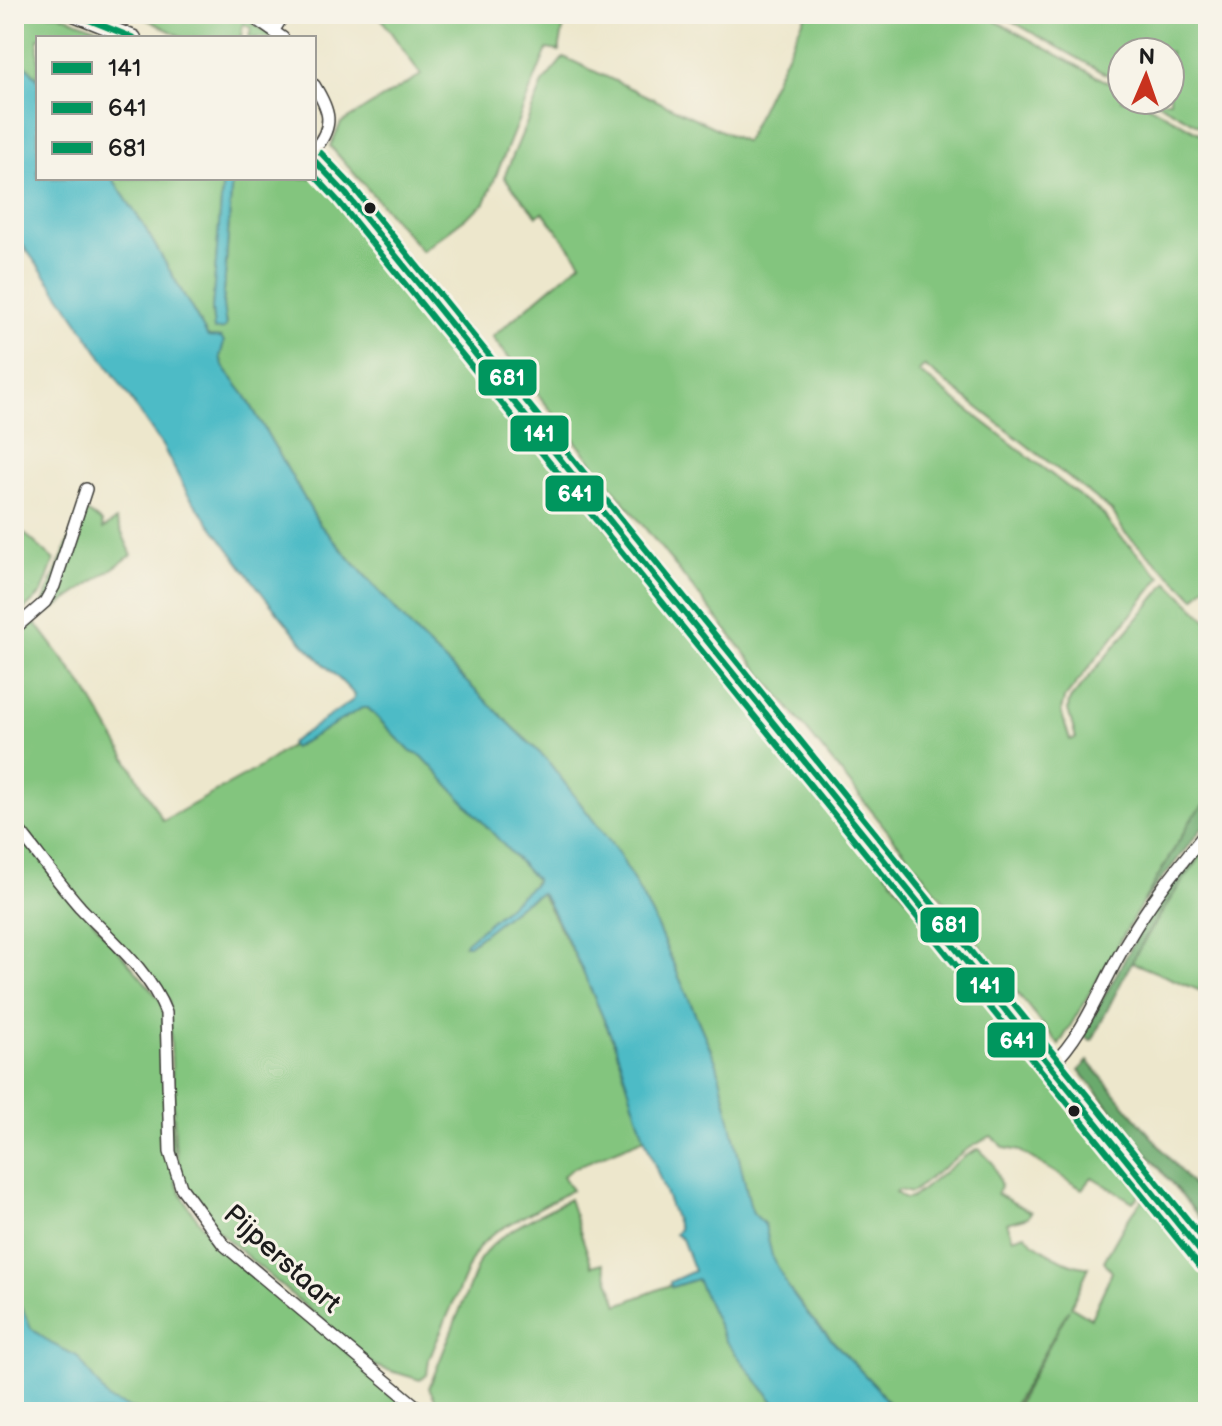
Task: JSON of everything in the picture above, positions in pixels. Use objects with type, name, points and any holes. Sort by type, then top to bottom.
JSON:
[{"type":"main road","points":[[74,14],[129,36]]},
{"type":"main road","points":[[316,162],[346,194],[1208,1261]]},
{"type":"street","points":[[248,14],[278,34],[284,14]]},
{"type":"street","points":[[316,88],[326,105],[329,118],[327,130],[316,147]]},
{"type":"street","points":[[14,629],[45,602],[54,586],[86,489]]},
{"type":"street","name":"Pijperstaart","points":[[14,824],[79,906],[158,992],[166,1013],[170,1152],[181,1187],[194,1207],[223,1244],[423,1412]]},
{"type":"street","points":[[1051,1066],[1067,1051],[1080,1032],[1126,943],[1155,897],[1208,830]]},
{"type":"green space","points":[[14,14],[59,14],[118,36],[36,36],[36,77],[14,52]]},
{"type":"green space","points":[[136,14],[240,14],[272,36],[249,36],[251,28],[243,23],[241,36],[180,36]]},
{"type":"green space","points":[[378,14],[566,14],[559,51],[547,49],[485,203],[422,251],[330,146],[341,123],[421,75]]},
{"type":"green space","points":[[806,14],[983,14],[1106,81],[1106,116],[1168,116],[1208,138],[1208,583],[1195,598],[1124,532],[1113,512],[924,366],[919,372],[1104,515],[1112,528],[1161,577],[1064,699],[1061,711],[1070,740],[1076,738],[1068,710],[1069,701],[1168,582],[1208,621],[1208,801],[1194,815],[1059,1045],[492,337],[581,262],[543,212],[537,216],[504,177],[544,81],[564,57],[745,142]]},
{"type":"green space","points":[[999,14],[1208,14],[1208,131],[1181,116],[1186,116],[1186,36],[1106,36],[1106,74]]},
{"type":"green space","points":[[316,168],[1141,1187],[1140,1194],[1133,1202],[1092,1177],[1082,1189],[1020,1151],[1005,1148],[991,1136],[963,1152],[911,1193],[895,1192],[905,1199],[911,1198],[965,1156],[979,1149],[993,1163],[1001,1186],[997,1194],[1031,1212],[1028,1217],[1007,1223],[1013,1238],[1025,1234],[1054,1256],[1073,1265],[1089,1267],[1071,1306],[1091,1318],[1112,1272],[1104,1261],[1142,1200],[1152,1200],[1208,1270],[1208,1412],[1013,1412],[1069,1309],[1010,1412],[895,1412],[876,1387],[811,1318],[788,1287],[771,1256],[765,1225],[753,1213],[717,1064],[652,915],[619,854],[547,760],[417,634],[319,524],[245,395],[224,368],[220,357],[221,338],[208,337],[144,226],[113,180],[223,180],[212,309],[213,322],[226,326],[223,306],[232,180],[316,180]]},
{"type":"green space","points":[[82,509],[102,522],[103,529],[116,520],[132,555],[35,622]]},
{"type":"green space","points":[[14,524],[54,560],[42,593],[14,619]]},
{"type":"green space","points":[[35,622],[87,691],[163,821],[260,767],[291,745],[293,748],[362,708],[368,708],[411,752],[422,756],[536,879],[530,889],[465,945],[541,893],[581,967],[615,1045],[645,1138],[571,1169],[563,1176],[572,1190],[495,1232],[480,1246],[429,1359],[427,1375],[420,1380],[375,1366],[213,1227],[194,1203],[178,1163],[175,1142],[169,1000],[145,968],[95,918],[14,817],[14,636]]},
{"type":"green space","points":[[1208,801],[1208,821],[1143,903],[1194,815]]},
{"type":"green space","points":[[14,828],[162,1002],[176,1183],[188,1206],[207,1232],[417,1412],[108,1412],[14,1324]]},
{"type":"green space","points":[[1208,835],[1202,854],[1144,940],[1092,1041],[1083,1035],[1153,907]]},
{"type":"green space","points":[[1208,847],[1208,994],[1131,962]]},
{"type":"green space","points":[[1088,1061],[1208,1204],[1208,1228],[1079,1070]]},
{"type":"green space","points":[[569,1199],[592,1266],[603,1263],[618,1305],[697,1278],[725,1340],[782,1412],[442,1412],[429,1388],[480,1259],[509,1232]]},
{"type":"water","points":[[14,52],[36,77],[36,180],[113,180],[144,226],[208,337],[221,338],[224,342],[220,357],[224,368],[245,395],[319,524],[417,634],[547,760],[619,854],[652,915],[717,1064],[750,1205],[765,1225],[772,1256],[788,1287],[811,1318],[876,1387],[895,1412],[782,1412],[725,1340],[697,1279],[670,1285],[670,1282],[694,1271],[682,1239],[675,1234],[679,1229],[643,1134],[615,1045],[581,967],[546,899],[541,893],[521,904],[465,945],[535,883],[535,879],[422,756],[411,752],[368,708],[362,708],[293,748],[290,743],[353,700],[355,695],[303,643],[268,601],[187,493],[163,447],[14,233]]},
{"type":"water","points":[[223,180],[232,180],[224,329],[214,330],[212,309]]},
{"type":"water","points":[[19,1306],[31,1328],[50,1343],[77,1356],[109,1400],[140,1412],[14,1412],[14,1310]]},
{"type":"transit line","name":"141","points":[[74,14],[129,36]]},
{"type":"transit line","name":"681","points":[[321,153],[354,188],[1208,1245]]},
{"type":"transit line","name":"141","points":[[316,162],[346,194],[1208,1261]]},
{"type":"transit line","name":"641","points":[[316,177],[1200,1267]]}]
